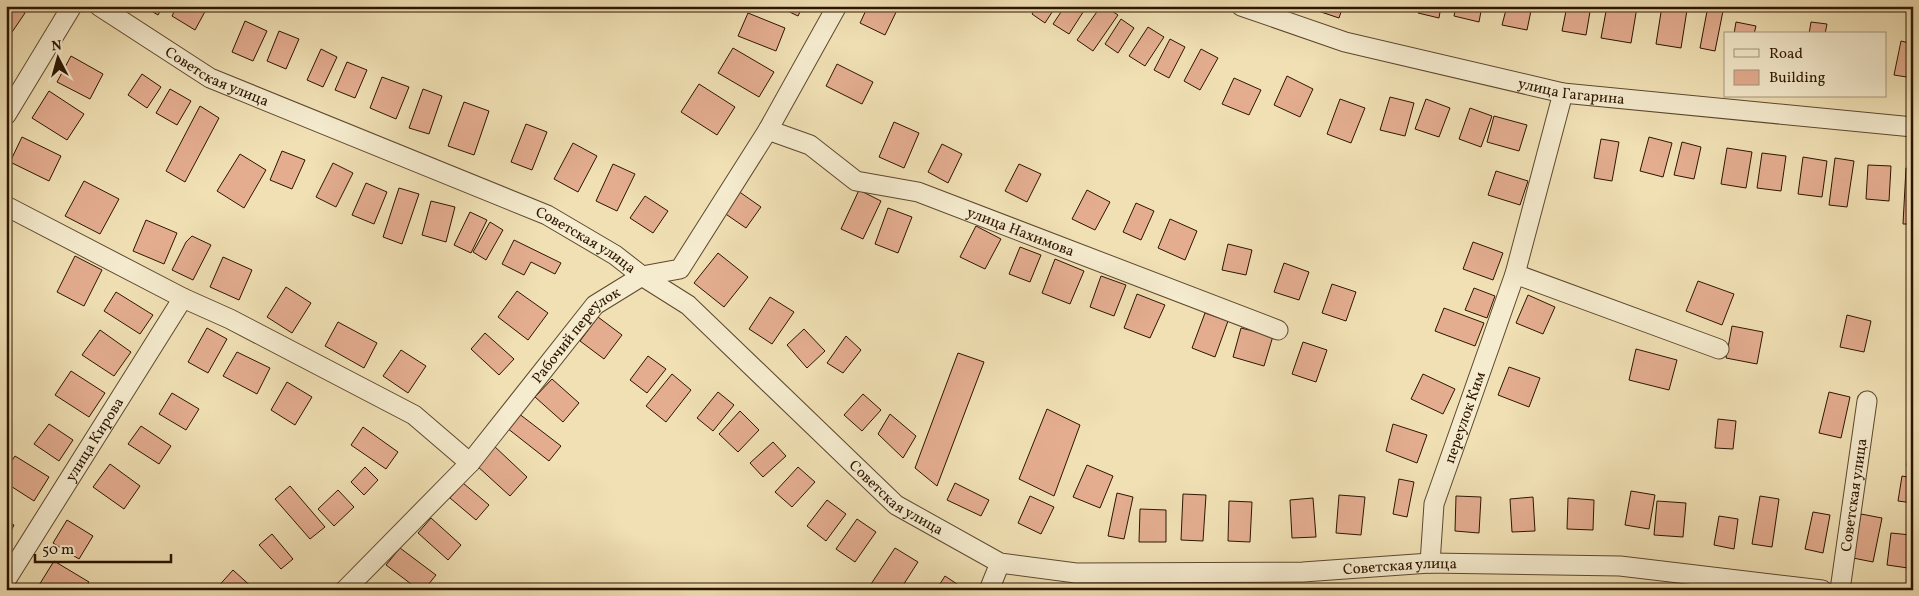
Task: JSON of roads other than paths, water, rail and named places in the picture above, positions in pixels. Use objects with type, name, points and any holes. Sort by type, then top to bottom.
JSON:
[{"type":"street","points":[[6,115],[72,6]]},
{"type":"street","name":"Советская улица","points":[[99,6],[210,78],[548,215],[615,255],[642,276],[688,305],[896,504],[1000,563],[1076,573],[1303,572],[1430,563],[1620,566],[1822,590]]},
{"type":"street","name":"Рабочий переулок","points":[[345,590],[470,463],[595,305],[642,276],[680,269],[768,130],[837,6]]},
{"type":"street","name":"улица Гагарина","points":[[1241,6],[1345,42],[1563,93],[1913,127]]},
{"type":"street","name":"переулок Ким","points":[[1430,563],[1434,504],[1515,274],[1563,93]]},
{"type":"street","name":"улица Нахимова","points":[[768,130],[810,145],[856,181],[918,192],[1278,330]]},
{"type":"street","points":[[6,206],[183,298],[230,319],[414,414],[470,463]]},
{"type":"street","points":[[1515,274],[1719,349]]},
{"type":"street","name":"улица Кирова","points":[[6,580],[183,298]]},
{"type":"street","name":"Советская улица","points":[[1840,590],[1867,401]]},
{"type":"street","points":[[990,590],[1000,563]]}]
